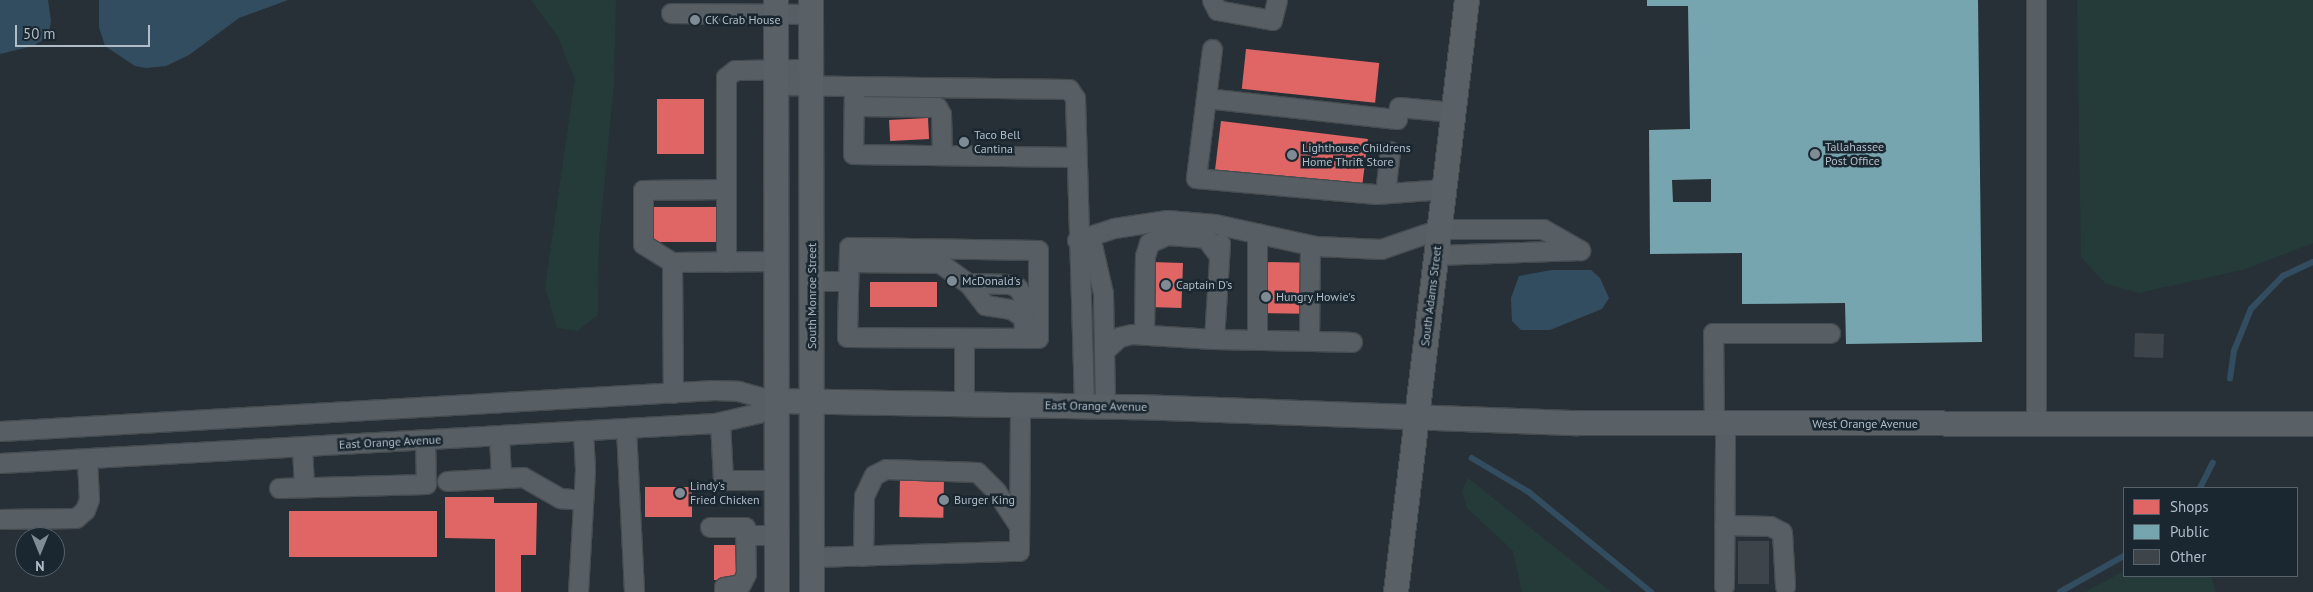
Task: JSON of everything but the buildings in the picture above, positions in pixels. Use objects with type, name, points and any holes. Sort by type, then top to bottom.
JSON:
[{"type":"main road","name":"South Adams Street","points":[[1396,592],[1467,0]]},
{"type":"main road","points":[[776,7],[777,592]]},
{"type":"main road","name":"South Monroe Street","points":[[811,7],[812,592]]},
{"type":"main road","name":"East Orange Avenue","points":[[776,401],[1095,406],[1417,419]]},
{"type":"main road","name":"West Orange Avenue","points":[[1417,419],[1719,424],[2313,424]]},
{"type":"street","points":[[1212,0],[1217,10],[1272,20],[1277,0]]},
{"type":"street","points":[[2036,0],[2036,424]]},
{"type":"street","points":[[671,13],[811,7]]},
{"type":"street","points":[[1212,49],[1196,178],[1385,193],[1444,189]]},
{"type":"street","points":[[726,262],[726,77],[735,70],[776,77],[811,77],[854,86],[1069,89],[1075,98],[1076,157],[1084,238],[1095,406]]},
{"type":"street","points":[[854,86],[853,154],[1076,157]]},
{"type":"street","points":[[1206,98],[1397,119],[1399,106],[1453,112]]},
{"type":"street","points":[[854,106],[938,107],[941,114],[942,156]]},
{"type":"street","points":[[1385,193],[1390,151]]},
{"type":"street","points":[[726,189],[643,190],[643,244],[672,262],[776,261]]},
{"type":"street","points":[[1084,238],[1146,222],[1221,225],[1310,245],[1381,249],[1439,229],[1543,229],[1580,250],[1436,255]]},
{"type":"street","points":[[1214,340],[1221,225]]},
{"type":"street","points":[[1257,233],[1257,340]]},
{"type":"street","points":[[1144,335],[1145,256],[1150,243],[1167,235],[1206,238],[1219,256]]},
{"type":"street","points":[[1084,238],[1103,293],[1104,351],[1095,406]]},
{"type":"street","points":[[1309,341],[1310,245]]},
{"type":"street","points":[[849,255],[1038,250],[1031,338]]},
{"type":"street","points":[[849,255],[847,337],[1031,338]]},
{"type":"street","points":[[849,255],[940,263],[968,283],[1009,284],[1017,288],[1023,296],[1023,317],[1031,338]]},
{"type":"street","points":[[672,262],[674,393]]},
{"type":"street","points":[[812,281],[848,281]]},
{"type":"street","points":[[1724,586],[1724,525],[1713,333],[1830,333]]},
{"type":"street","points":[[1104,351],[1119,337],[1144,335],[1214,340],[1352,342]]},
{"type":"street","points":[[964,338],[964,403]]},
{"type":"street","name":"East Orange Avenue","points":[[0,431],[674,393],[738,391],[776,401]]},
{"type":"street","name":"East Orange Avenue","points":[[0,463],[87,460],[720,422],[758,413],[776,401]]},
{"type":"street","points":[[812,557],[1019,552],[1020,404]]},
{"type":"street","points":[[720,422],[723,480],[776,480]]},
{"type":"street","points":[[626,428],[634,592]]},
{"type":"street","points":[[578,592],[583,500],[583,431]]},
{"type":"street","points":[[499,436],[501,478]]},
{"type":"street","points":[[279,488],[426,484],[425,440]]},
{"type":"street","points":[[302,447],[304,487]]},
{"type":"street","points":[[0,519],[76,518],[85,510],[89,499],[87,460]]},
{"type":"street","points":[[863,556],[864,496],[874,475],[886,469],[977,472],[988,481],[1019,526]]},
{"type":"street","points":[[447,481],[522,477],[560,498],[583,500]]},
{"type":"street","points":[[1724,525],[1770,526],[1782,532],[1785,586]]},
{"type":"street","points":[[710,527],[745,527],[746,574],[741,584],[724,587],[724,592]]},
{"type":"street","points":[[745,535],[776,535]]},
{"type":"green space","points":[[531,0],[616,0],[614,84],[599,241],[598,315],[577,331],[557,328],[545,287],[575,79],[557,35]]},
{"type":"green space","points":[[2077,0],[2313,0],[2313,243],[2246,269],[2139,293],[2106,284],[2081,257]]},
{"type":"green space","points":[[1468,478],[1611,592],[1522,592],[1513,551],[1467,508],[1462,491]]},
{"type":"green space","points":[[2123,572],[2123,577],[2211,577],[2216,592],[2085,592]]},
{"type":"water","points":[[0,0],[48,0],[51,21],[48,37],[33,46],[0,54]]},
{"type":"water","points":[[99,0],[288,0],[239,18],[189,55],[166,66],[146,68],[135,66],[105,46],[99,27]]},
{"type":"water","points":[[1552,270],[1591,270],[1600,278],[1609,298],[1602,309],[1550,330],[1521,330],[1512,321],[1511,298],[1519,276]]},
{"type":"waterway","points":[[2230,379],[2234,351],[2251,309],[2283,276],[2313,262]]},
{"type":"waterway","points":[[1472,458],[1529,492],[1651,592]]},
{"type":"waterway","points":[[2201,487],[2213,463]]},
{"type":"waterway","points":[[2060,592],[2123,557]]},
{"type":"place","name":"CK Crab House","points":[[695,20]]},
{"type":"place","name":"Taco Bell Cantina","points":[[964,142]]},
{"type":"place","name":"Tallahassee Post Office","points":[[1815,154]]},
{"type":"place","name":"Lighthouse Childrens Home Thrift Store","points":[[1292,155]]},
{"type":"place","name":"McDonald's","points":[[952,281]]},
{"type":"place","name":"Captain D's","points":[[1166,285]]},
{"type":"place","name":"Hungry Howie's","points":[[1266,297]]},
{"type":"place","name":"Lindy's Fried Chicken","points":[[680,493]]},
{"type":"place","name":"Burger King","points":[[944,500]]}]
